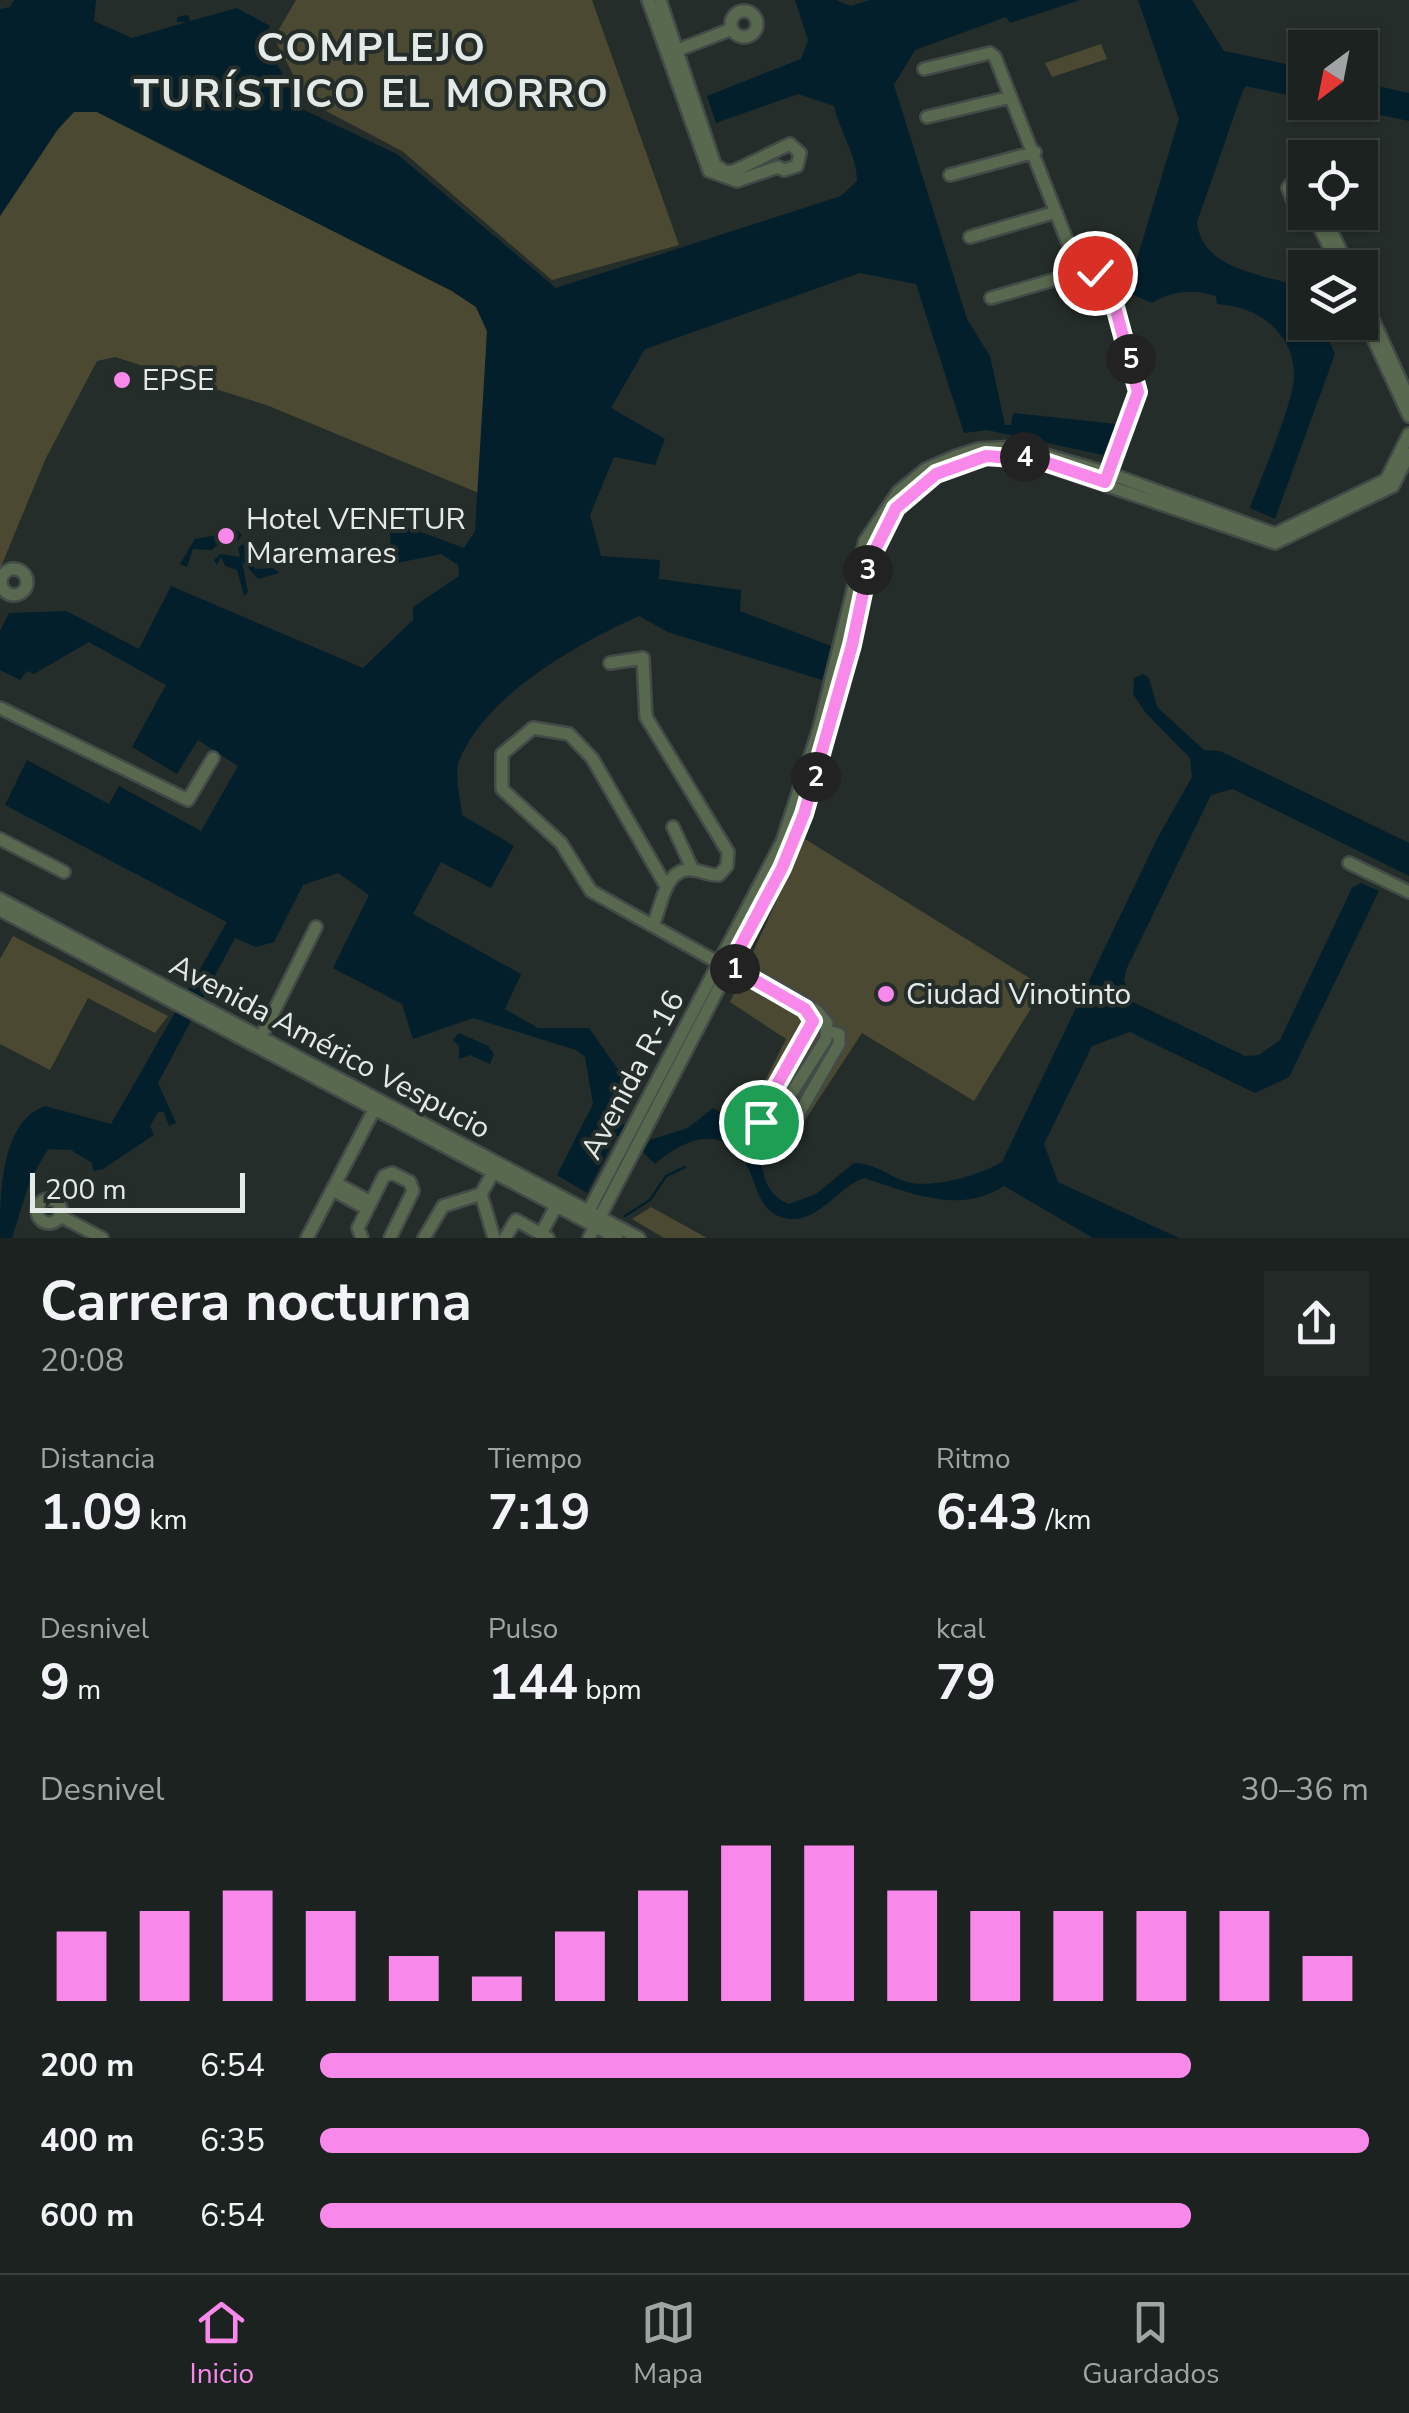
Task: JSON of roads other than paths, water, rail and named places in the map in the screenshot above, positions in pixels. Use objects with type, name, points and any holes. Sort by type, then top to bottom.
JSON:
[{"type":"street","points":[[649,0],[672,52]]},
{"type":"street","points":[[660,0],[704,162],[717,177],[736,181],[776,161]]},
{"type":"street","points":[[672,52],[732,28]]},
{"type":"street","points":[[924,69],[990,53],[1035,152],[1074,265]]},
{"type":"street","points":[[928,117],[1011,96]]},
{"type":"street","points":[[950,175],[1035,152]]},
{"type":"street","points":[[970,237],[1056,212]]},
{"type":"street","points":[[1095,273],[1107,264],[1116,268],[1118,279],[1110,288]]},
{"type":"street","points":[[1074,265],[1095,273]]},
{"type":"street","points":[[991,298],[1067,276],[1074,265]]},
{"type":"street","points":[[1095,273],[1098,284],[1110,288]]},
{"type":"street","points":[[1107,478],[1138,392],[1110,288]]},
{"type":"street","points":[[1377,340],[1409,416]]},
{"type":"street","points":[[1378,340],[1409,399]]},
{"type":"street","points":[[1275,538],[1386,480],[1409,434]]},
{"type":"street","points":[[1275,538],[1393,486],[1409,454]]},
{"type":"street","name":"Avenida R-16","points":[[590,1222],[782,868],[804,814],[870,542],[908,494],[936,474],[970,460],[1023,456],[1107,478],[1275,538]]},
{"type":"street","points":[[0,602],[25,589],[25,575],[12,570],[1,579],[2,587],[12,595]]},
{"type":"street","points":[[610,663],[643,658],[646,717],[728,852],[727,866],[719,875],[680,872],[666,886],[653,924]]},
{"type":"street","points":[[0,708],[188,800],[213,758]]},
{"type":"street","points":[[666,886],[592,758],[570,734],[533,728],[508,745],[500,780],[510,800],[550,830],[598,898],[653,924],[728,963],[817,1010],[828,1031],[839,1034],[839,1044],[786,1136],[773,1142],[766,1124],[758,1117],[759,1106],[770,1097],[813,1021],[805,1009],[728,963]]},
{"type":"street","points":[[674,827],[693,870]]},
{"type":"street","points":[[0,839],[64,872]]},
{"type":"street","points":[[1349,863],[1409,892]]},
{"type":"street","name":"Avenida Américo Vespucio","points":[[0,899],[174,999]]},
{"type":"street","name":"Avenida Américo Vespucio","points":[[0,910],[495,1168],[617,1238]]},
{"type":"street","points":[[260,1040],[316,927]]},
{"type":"street","name":"Avenida Américo Vespucio","points":[[204,1015],[260,1040],[376,1105]]},
{"type":"street","points":[[766,1124],[781,1114],[828,1031]]},
{"type":"street","points":[[307,1238],[376,1105]]},
{"type":"street","points":[[424,1238],[443,1206],[481,1194],[495,1168]]},
{"type":"street","name":"Avenida Américo Vespucio","points":[[495,1168],[556,1206],[639,1238]]},
{"type":"street","points":[[362,1238],[358,1228],[384,1176],[392,1173],[410,1182],[413,1191],[390,1238]]},
{"type":"street","points":[[334,1186],[369,1205]]},
{"type":"street","points":[[481,1194],[494,1238]]},
{"type":"street","points":[[506,1238],[516,1220],[544,1236],[556,1206]]},
{"type":"street","points":[[60,1216],[102,1238]]},
{"type":"water","points":[[14,0],[96,0],[94,21],[132,38],[187,22],[177,22],[177,17],[188,15],[190,21],[237,8],[270,26],[263,39],[302,109],[397,154],[556,288],[841,196],[857,181],[834,106],[798,94],[716,123],[707,96],[801,59],[808,40],[795,0],[836,0],[851,6],[870,0],[1080,0],[1010,23],[1006,17],[915,50],[894,85],[967,319],[990,356],[1005,425],[1011,425],[1013,413],[1116,424],[1103,455],[987,430],[964,433],[916,284],[860,273],[645,349],[611,408],[665,439],[655,465],[614,457],[590,515],[601,556],[660,560],[659,579],[741,590],[740,611],[831,646],[822,680],[668,632],[639,616],[588,641],[511,694],[489,714],[459,761],[457,780],[462,815],[514,846],[491,888],[441,862],[413,914],[521,974],[505,1009],[538,1028],[589,1028],[629,1085],[611,1113],[625,1126],[587,1193],[557,1175],[593,1104],[585,1057],[576,1050],[473,1018],[413,1039],[402,1004],[333,968],[369,895],[338,873],[303,885],[274,942],[256,947],[235,938],[158,1083],[176,1123],[169,1126],[164,1112],[158,1112],[150,1126],[154,1135],[103,1169],[93,1171],[92,1163],[71,1150],[48,1149],[30,1180],[12,1238],[0,1238],[2,1182],[19,1127],[45,1106],[111,1124],[227,922],[5,805],[27,760],[109,804],[119,786],[201,831],[238,766],[198,740],[177,774],[132,747],[166,685],[89,642],[34,674],[27,671],[20,680],[0,670],[0,631],[9,613],[66,611],[139,649],[171,586],[363,668],[413,620],[413,607],[459,576],[458,565],[441,554],[392,564],[389,520],[464,548],[475,531],[487,331],[476,307],[452,291],[97,112],[74,112],[58,129],[0,216],[0,9],[10,7]]},
{"type":"water","points":[[1138,0],[1192,0],[1224,51],[1288,64],[1288,95],[1246,86],[1243,90],[1197,222],[1201,238],[1223,261],[1288,283],[1288,340],[1329,340],[1335,354],[1275,519],[1250,508],[1293,387],[1292,359],[1280,334],[1259,316],[1217,304],[1216,296],[1183,292],[1152,303],[1127,292],[1179,119]]},
{"type":"water","points":[[1378,86],[1409,93],[1409,121],[1378,115]]},
{"type":"water","points":[[233,526],[242,535],[237,542],[239,534],[230,531],[212,550],[193,549],[187,567],[180,564],[195,539],[224,534]]},
{"type":"water","points":[[243,544],[255,569],[273,568],[279,573],[258,579],[242,561],[248,592],[244,596],[237,570],[225,566],[221,557],[217,565],[214,560],[221,554],[240,557],[238,548]]},
{"type":"water","points":[[1143,674],[1149,678],[1157,707],[1204,750],[1220,751],[1409,843],[1409,876],[1233,789],[1211,795],[1126,970],[1124,980],[1133,1002],[1245,1056],[1259,1055],[1280,1040],[1352,888],[1361,883],[1379,891],[1289,1077],[1255,1093],[1130,1032],[1092,1046],[1044,1144],[1058,1182],[1179,1238],[1093,1238],[1004,1186],[987,1195],[952,1200],[917,1195],[864,1178],[821,1209],[792,1219],[771,1212],[759,1196],[742,1157],[721,1141],[687,1143],[655,1164],[643,1152],[650,1140],[688,1128],[713,1108],[752,1131],[766,1182],[778,1198],[789,1204],[816,1194],[854,1163],[875,1167],[907,1182],[930,1184],[969,1176],[1002,1162],[1158,837],[1192,777],[1190,758],[1145,712],[1133,694],[1134,678]]},
{"type":"water","points":[[459,1033],[488,1046],[494,1054],[490,1064],[470,1055],[459,1059],[459,1046],[453,1040]]},
{"type":"waterway","points":[[625,1216],[650,1200],[666,1176],[685,1167]]},
{"type":"place","name":"EPSE","points":[[122,380]]},
{"type":"place","name":"Hotel VENETUR Maremares","points":[[226,536]]},
{"type":"place","name":"Ciudad Vinotinto","points":[[886,994]]},
{"type":"district","name":"COMPLEJO TURÍSTICO EL MORRO","points":[[372,71]]}]
